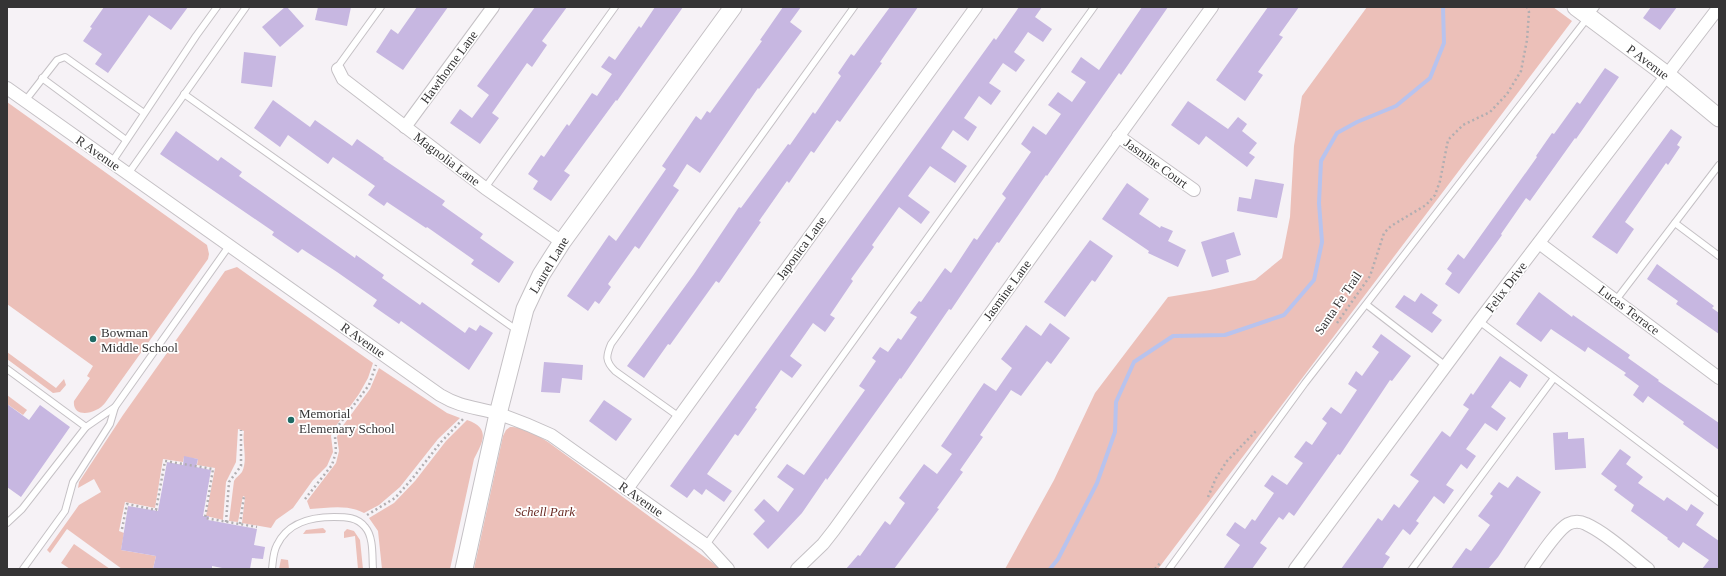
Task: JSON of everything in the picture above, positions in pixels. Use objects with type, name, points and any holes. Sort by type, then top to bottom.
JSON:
[{"type":"street","name":"Hawthorne Lane","points":[[405,127],[493,7]]},
{"type":"street","name":"Laurel Lane","points":[[464,569],[498,414],[519,332],[532,292],[562,242],[733,7]]},
{"type":"street","name":"Japonica Lane","points":[[627,489],[678,416],[976,7]]},
{"type":"street","name":"Jasmine Lane","points":[[797,569],[834,530],[1212,7]]},
{"type":"street","name":"Felix Drive","points":[[1295,569],[1479,321],[1719,7]]},
{"type":"street","name":"P Avenue","points":[[1587,10],[1719,118]]},
{"type":"street","name":"Magnolia Lane","points":[[338,69],[343,79],[405,127],[485,188],[562,242]]},
{"type":"street","name":"R Avenue","points":[[7,88],[440,395],[462,406],[498,414],[537,428],[551,436],[706,545],[728,569]]},
{"type":"street","name":"Jasmine Court","points":[[1118,136],[1194,190]]},
{"type":"street","name":"Lucas Terrace","points":[[1539,243],[1719,378]]},
{"type":"street","points":[[1531,569],[1567,524],[1575,521],[1585,523],[1598,531],[1648,569]]},
{"type":"lane","points":[[112,162],[217,7]]},
{"type":"lane","points":[[128,174],[246,7]]},
{"type":"lane","points":[[338,69],[339,65],[381,7]]},
{"type":"lane","points":[[485,188],[615,7]]},
{"type":"lane","points":[[678,416],[615,371],[608,364],[607,354],[611,344],[854,7]]},
{"type":"lane","points":[[706,545],[1094,7]]},
{"type":"lane","points":[[1169,569],[1305,382],[1367,305],[1587,10]]},
{"type":"lane","points":[[26,101],[57,60],[65,57],[144,113]]},
{"type":"lane","points":[[42,78],[126,140]]},
{"type":"lane","points":[[184,94],[519,332]]},
{"type":"lane","points":[[1616,300],[1719,165]]},
{"type":"lane","points":[[1675,223],[1719,256]]},
{"type":"lane","points":[[23,569],[64,511],[72,482],[110,424],[115,407],[229,246]]},
{"type":"lane","points":[[1367,305],[1446,366]]},
{"type":"lane","points":[[1479,321],[1719,502]]},
{"type":"lane","points":[[7,369],[86,427]]},
{"type":"lane","points":[[1412,569],[1554,378]]},
{"type":"lane","points":[[7,523],[22,509],[86,427],[115,407]]},
{"type":"lane","points":[[272,569],[277,544],[287,531],[300,522],[324,517],[353,518],[366,527],[369,533],[373,569]]},
{"type":"path","name":"Santa Fe Trail","points":[[1335,327],[1370,276],[1384,233],[1391,226],[1426,204],[1435,196],[1440,181],[1448,140],[1463,125],[1490,112],[1507,94],[1521,71],[1527,40],[1529,12],[1527,7]]},
{"type":"path","points":[[371,359],[383,368]]},
{"type":"path","points":[[304,499],[332,465],[336,452],[335,436],[338,426],[369,385],[377,364]]},
{"type":"path","points":[[458,416],[469,420]]},
{"type":"path","points":[[365,516],[395,498],[441,442],[464,418]]},
{"type":"path","points":[[226,522],[229,482],[240,466],[241,430]]},
{"type":"path","points":[[1205,503],[1216,478],[1227,461],[1257,430]]},
{"type":"path","points":[[122,529],[127,504],[156,510],[165,461],[213,469],[205,518],[257,527]]},
{"type":"path","points":[[240,524],[244,496]]},
{"type":"path","points":[[1155,569],[1165,557]]},
{"type":"green space","points":[[1367,7],[1553,7],[1572,21],[1158,569],[1005,569],[1054,480],[1095,393],[1168,297],[1255,280],[1282,258],[1290,217],[1294,146],[1302,96]]},
{"type":"green space","points":[[7,102],[207,245],[209,254],[208,259],[105,403],[101,407],[91,412],[86,413],[77,410],[74,407],[74,401],[90,378],[87,376],[93,366],[7,304]]},
{"type":"green space","points":[[237,267],[373,363],[368,378],[359,394],[333,430],[331,436],[333,452],[327,466],[313,480],[293,508],[276,520],[271,528],[242,523],[245,497],[243,496],[238,522],[229,521],[234,481],[242,472],[245,462],[244,431],[238,429],[236,462],[226,482],[223,520],[206,516],[215,468],[197,465],[198,459],[184,457],[183,462],[163,459],[155,508],[125,502],[119,531],[124,533],[121,550],[156,556],[153,569],[122,569],[67,529],[50,553],[47,550],[79,505],[101,492],[94,479],[78,488],[79,482],[123,415],[225,271]]},
{"type":"green space","points":[[7,352],[56,388],[64,379],[66,385],[60,392],[53,393],[7,359]]},
{"type":"green space","points":[[379,368],[447,413],[460,418],[438,439],[400,487],[379,505],[364,513],[351,508],[331,507],[310,509],[307,501],[336,463],[339,451],[337,437],[339,431],[370,389]]},
{"type":"green space","points":[[7,395],[27,410],[23,415],[7,404]]},
{"type":"green space","points":[[467,420],[475,423],[479,427],[483,436],[480,447],[474,459],[450,569],[382,569],[378,531],[369,518],[394,503],[415,481],[446,441]]},
{"type":"green space","name":"Schell Park","points":[[510,427],[525,429],[548,442],[721,569],[474,569],[503,436],[506,430]]},
{"type":"green space","points":[[323,528],[326,531],[325,533],[303,534],[306,530]]},
{"type":"green space","points":[[347,529],[354,531],[360,540],[363,569],[358,569],[355,536],[344,538],[344,532]]},
{"type":"green space","points":[[74,544],[110,569],[70,569],[61,563]]},
{"type":"green space","points":[[281,559],[288,560],[289,569],[279,569]]},
{"type":"building","points":[[104,7],[188,7],[171,30],[149,15],[108,73],[95,64],[102,54],[83,41],[92,28],[90,27]]},
{"type":"building","points":[[285,7],[287,7],[304,26],[280,47],[262,27]]},
{"type":"building","points":[[318,7],[351,7],[347,26],[315,20]]},
{"type":"building","points":[[417,7],[448,7],[403,70],[376,52],[391,29],[398,34]]},
{"type":"building","points":[[535,7],[567,7],[542,41],[547,45],[532,67],[527,63],[492,113],[499,118],[480,144],[450,123],[460,109],[472,118],[489,95],[477,86]]},
{"type":"building","points":[[655,7],[683,7],[617,101],[616,100],[564,171],[570,175],[551,201],[533,189],[538,181],[528,174],[541,155],[544,157],[567,124],[569,126],[592,93],[597,96],[612,74],[601,67],[609,56],[615,60],[639,26],[641,28]]},
{"type":"building","points":[[783,7],[801,7],[790,22],[802,31],[759,89],[758,88],[700,173],[687,164],[673,186],[679,190],[639,249],[635,246],[608,284],[611,287],[599,304],[595,301],[588,311],[567,296],[609,235],[616,241],[666,169],[662,166],[696,116],[701,120],[707,111],[710,113],[762,41],[760,40]]},
{"type":"building","points":[[890,7],[918,7],[880,62],[882,63],[840,122],[837,120],[814,153],[811,151],[789,183],[787,181],[719,283],[716,281],[670,345],[668,344],[644,378],[627,366],[694,274],[739,207],[741,208],[788,144],[790,145],[813,112],[815,114],[841,76],[838,73],[851,54],[854,56]]},
{"type":"building","points":[[1019,7],[1042,7],[1035,17],[1052,29],[1043,42],[1028,32],[1014,52],[1025,60],[1016,72],[1003,63],[989,83],[1001,91],[991,105],[979,96],[964,118],[977,127],[968,141],[953,130],[941,148],[967,166],[955,183],[930,166],[908,196],[930,212],[921,224],[899,207],[872,245],[874,247],[851,279],[853,281],[830,315],[835,318],[825,332],[813,323],[790,356],[802,365],[792,378],[781,370],[738,436],[735,434],[707,474],[732,491],[724,502],[706,489],[702,495],[694,489],[687,498],[670,486],[994,38],[996,40]]},
{"type":"building","points":[[1142,7],[1168,7],[1121,75],[1119,73],[999,243],[997,242],[951,310],[949,309],[901,379],[900,378],[827,480],[826,478],[802,513],[768,549],[753,534],[765,521],[754,510],[764,499],[778,512],[794,489],[777,477],[787,464],[804,475],[865,390],[859,386],[876,361],[872,358],[880,347],[888,352],[898,338],[901,340],[917,317],[910,313],[919,301],[921,302],[945,268],[951,273],[974,238],[977,240],[1006,198],[1002,194],[1031,152],[1021,144],[1033,126],[1046,135],[1061,114],[1048,105],[1058,92],[1072,102],[1086,82],[1071,72],[1081,57],[1099,70]]},
{"type":"building","points":[[1268,7],[1299,7],[1279,35],[1283,37],[1258,72],[1263,75],[1245,101],[1216,80]]},
{"type":"building","points":[[1651,7],[1677,7],[1660,30],[1643,18]]},
{"type":"building","points":[[244,52],[276,56],[272,87],[241,83]]},
{"type":"building","points":[[1605,68],[1619,77],[1576,139],[1575,138],[1530,201],[1526,198],[1501,234],[1502,235],[1459,294],[1445,284],[1452,273],[1447,269],[1458,254],[1464,259],[1537,157],[1536,156],[1552,133],[1554,134],[1577,102],[1580,104]]},
{"type":"building","points":[[273,100],[310,127],[315,120],[352,146],[357,139],[384,158],[383,159],[445,201],[442,205],[483,234],[480,238],[514,262],[499,283],[471,264],[474,260],[427,227],[426,228],[387,202],[384,206],[368,195],[375,186],[333,157],[328,164],[288,135],[280,147],[254,128]]},
{"type":"building","points":[[1188,101],[1228,129],[1238,117],[1247,124],[1242,131],[1257,143],[1249,153],[1255,157],[1247,167],[1206,136],[1199,145],[1171,125]]},
{"type":"building","points":[[1671,129],[1682,137],[1677,145],[1680,147],[1668,165],[1666,163],[1625,222],[1634,229],[1617,254],[1592,237]]},
{"type":"building","points":[[176,131],[218,161],[221,157],[242,172],[239,176],[355,258],[356,255],[384,275],[382,278],[420,305],[422,302],[465,333],[469,327],[476,331],[480,325],[493,333],[469,370],[401,321],[399,324],[373,306],[377,300],[337,272],[302,249],[298,253],[272,235],[274,232],[160,154]]},
{"type":"building","points":[[1255,179],[1284,184],[1277,218],[1237,211],[1239,197],[1251,199]]},
{"type":"building","points":[[1127,183],[1149,199],[1139,214],[1160,228],[1161,226],[1173,231],[1168,241],[1186,250],[1178,267],[1148,253],[1149,251],[1102,219]]},
{"type":"building","points":[[1234,232],[1241,255],[1226,260],[1229,272],[1212,277],[1201,242]]},
{"type":"building","points":[[1090,240],[1113,256],[1095,282],[1092,280],[1065,317],[1044,302]]},
{"type":"building","points":[[1657,264],[1714,306],[1712,308],[1719,313],[1719,334],[1676,304],[1678,301],[1647,279]]},
{"type":"building","points":[[1539,292],[1572,317],[1573,315],[1630,355],[1628,358],[1659,380],[1658,381],[1719,423],[1719,450],[1648,396],[1643,403],[1633,395],[1639,386],[1624,375],[1626,373],[1588,347],[1585,352],[1551,329],[1541,342],[1516,324]]},
{"type":"building","points":[[1421,293],[1438,305],[1432,313],[1442,320],[1432,333],[1395,307],[1404,295],[1415,302]]},
{"type":"building","points":[[1050,323],[1070,338],[1051,364],[1047,361],[1021,396],[1011,390],[980,435],[983,437],[960,470],[963,472],[937,508],[939,509],[894,569],[846,569],[858,555],[860,556],[885,521],[890,525],[905,503],[899,498],[924,464],[937,474],[952,454],[941,446],[984,383],[996,391],[1012,368],[1001,359],[1026,325],[1041,336]]},
{"type":"building","points":[[1381,334],[1411,356],[1392,381],[1390,380],[1340,455],[1338,454],[1294,516],[1289,512],[1283,520],[1279,517],[1260,543],[1267,548],[1252,569],[1223,569],[1240,545],[1226,535],[1235,522],[1245,529],[1252,519],[1255,521],[1274,493],[1264,486],[1272,475],[1287,485],[1303,463],[1294,457],[1306,441],[1312,445],[1327,423],[1322,419],[1331,407],[1341,414],[1357,390],[1348,384],[1356,371],[1362,376],[1379,352],[1372,347]]},
{"type":"building","points":[[1500,356],[1528,375],[1520,388],[1510,381],[1491,407],[1506,418],[1497,431],[1485,423],[1466,449],[1476,456],[1467,469],[1461,464],[1446,485],[1454,490],[1444,504],[1434,496],[1416,521],[1419,523],[1410,535],[1403,529],[1385,554],[1390,557],[1382,569],[1341,569],[1378,518],[1382,521],[1394,504],[1399,508],[1419,481],[1410,475],[1442,431],[1450,437],[1469,409],[1463,405],[1471,393],[1473,395]]},
{"type":"building","points":[[544,362],[583,365],[582,380],[562,378],[560,393],[541,392]]},
{"type":"building","points":[[604,400],[632,419],[616,441],[589,421]]},
{"type":"building","points":[[7,404],[29,420],[40,405],[70,427],[21,497],[7,487]]},
{"type":"building","points":[[1568,432],[1568,439],[1584,438],[1586,468],[1555,470],[1553,433]]},
{"type":"building","points":[[1620,449],[1631,457],[1626,464],[1643,477],[1638,483],[1664,501],[1667,497],[1687,511],[1691,504],[1704,513],[1696,525],[1719,541],[1719,569],[1702,569],[1709,560],[1683,542],[1679,548],[1667,539],[1668,538],[1631,511],[1634,505],[1614,490],[1617,486],[1601,474]]},
{"type":"building","points":[[184,456],[198,459],[196,467],[211,470],[203,516],[209,516],[208,520],[257,529],[254,545],[265,547],[263,559],[252,558],[250,569],[227,569],[212,566],[212,569],[153,569],[156,556],[121,550],[128,506],[158,511],[167,462],[183,465]]},
{"type":"building","points":[[1517,476],[1541,492],[1498,557],[1488,569],[1451,569],[1466,548],[1471,551],[1490,525],[1478,516],[1493,496],[1490,494],[1499,482],[1508,488]]},
{"type":"waterway","points":[[1050,569],[1058,559],[1097,483],[1115,432],[1116,402],[1134,362],[1173,336],[1225,335],[1284,315],[1314,280],[1322,242],[1319,203],[1321,161],[1337,133],[1357,122],[1396,106],[1430,78],[1444,43],[1443,7]]},
{"type":"place","name":"Bowman Middle School","points":[[93,339]]},
{"type":"place","name":"Memorial Elemenary School","points":[[291,420]]}]
